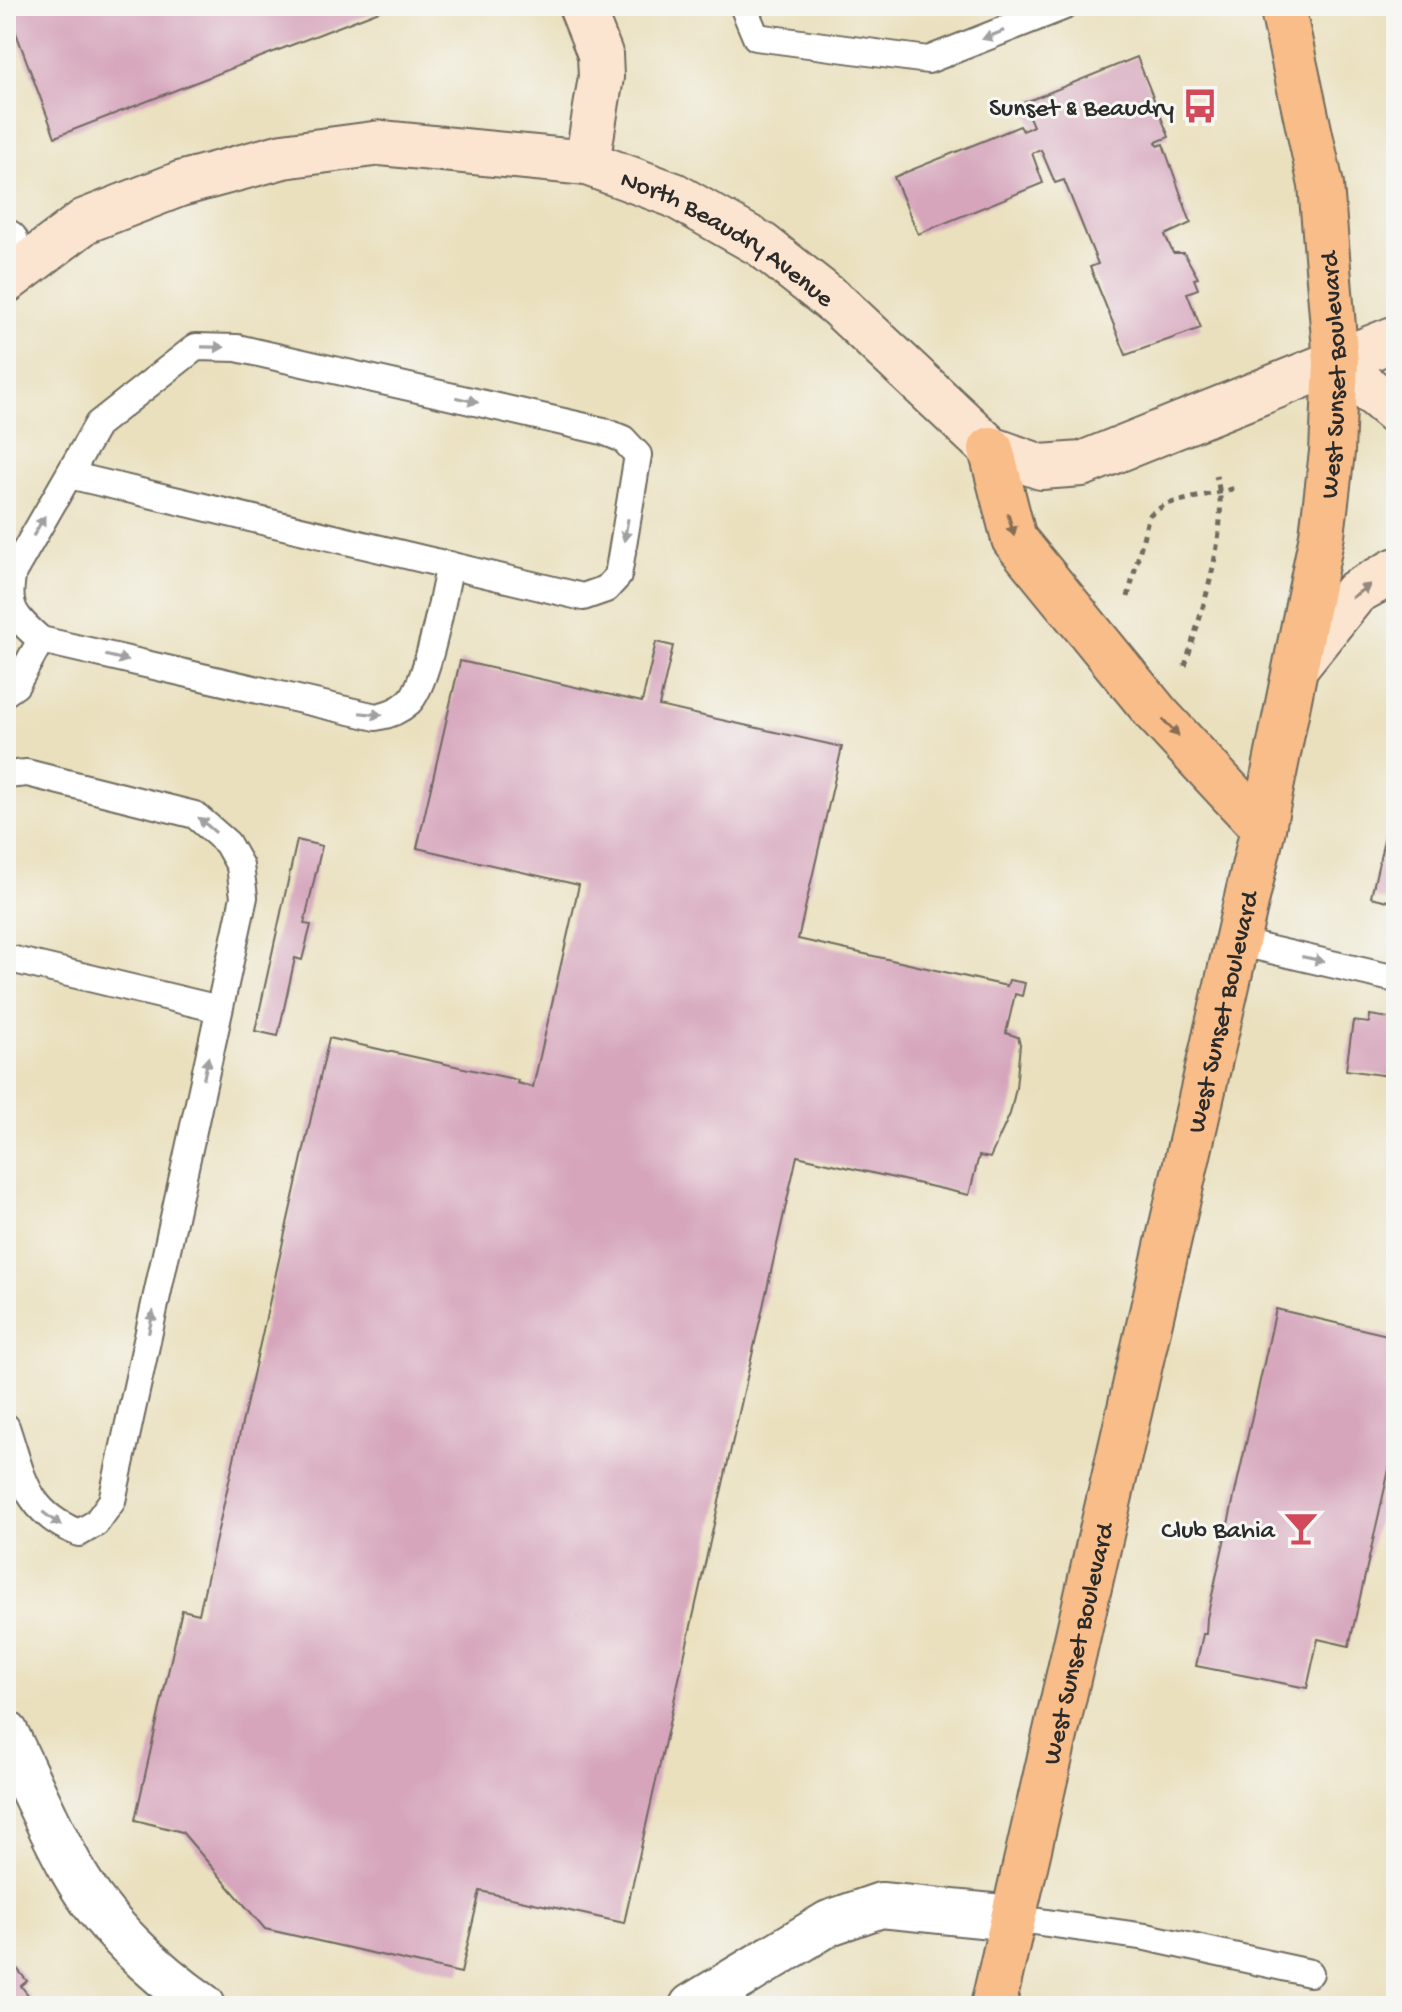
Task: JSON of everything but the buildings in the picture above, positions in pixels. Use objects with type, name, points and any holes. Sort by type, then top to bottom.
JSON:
[{"type":"main road","name":"West Sunset Boulevard","points":[[993,2006],[1263,828],[1298,664],[1327,493],[1336,362],[1321,185],[1282,6]]},
{"type":"main road","points":[[991,449],[1014,539],[1157,714],[1263,828]]},
{"type":"street","points":[[581,6],[600,54],[601,77],[587,163]]},
{"type":"street","name":"North Beaudry Avenue","points":[[9,265],[85,221],[180,184],[283,156],[381,143],[587,163],[674,195],[762,245],[838,305],[991,449],[1041,467],[1082,464],[1396,338]]},
{"type":"street","points":[[1336,362],[1396,412]]},
{"type":"street","points":[[1298,664],[1356,592],[1396,570]]},
{"type":"street","points":[[6,1733],[74,1873],[108,1918],[157,1994],[203,2006]]},
{"type":"street","points":[[692,2006],[829,1923],[881,1905],[1012,1918]]},
{"type":"lane","points":[[743,6],[756,37],[928,60],[1065,6]]},
{"type":"lane","points":[[69,475],[450,565],[583,597],[606,589],[618,576],[638,455],[623,439],[603,431],[212,345],[196,347],[98,424],[13,572],[9,591],[15,617],[41,640],[376,717],[392,714],[411,700],[421,682],[450,565]]},
{"type":"lane","points":[[6,692],[16,685],[41,640]]},
{"type":"lane","points":[[6,775],[27,773],[195,815],[227,843],[240,866],[244,897],[112,1501],[96,1523],[79,1533],[55,1524],[30,1500],[6,1427]]},
{"type":"lane","points":[[1237,942],[1396,979]]},
{"type":"lane","points":[[6,958],[219,1009]]},
{"type":"lane","points":[[1012,1918],[1146,1937],[1310,1973]]},
{"type":"path","points":[[1183,674],[1214,569],[1220,490],[1216,476]]},
{"type":"path","points":[[1125,606],[1137,574],[1149,515],[1166,504],[1237,488]]},
{"type":"place","name":"Sunset & Beaudry","points":[[1200,106]]},
{"type":"place","name":"Club Bahia","points":[[1301,1528]]}]
